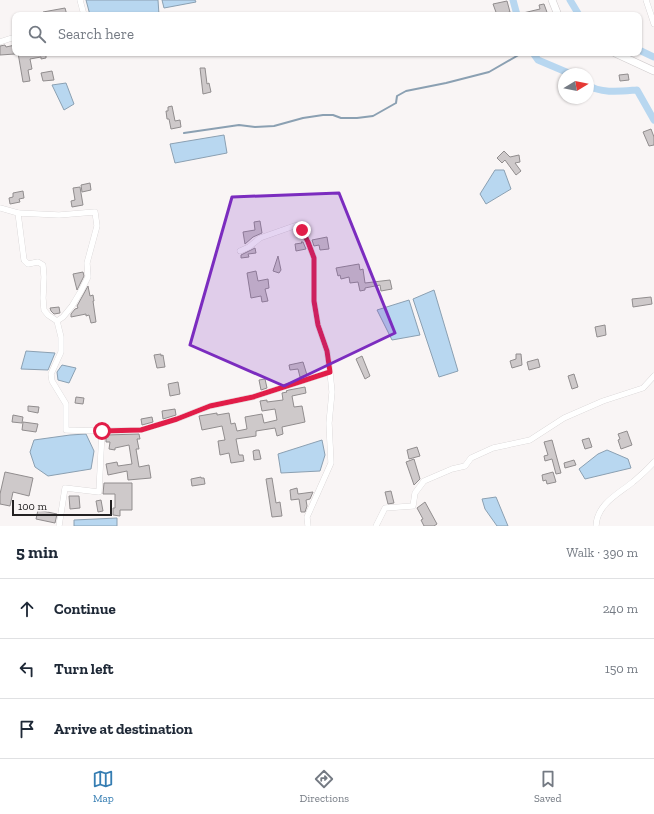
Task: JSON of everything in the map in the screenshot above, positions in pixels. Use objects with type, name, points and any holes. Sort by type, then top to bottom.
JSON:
[{"type":"street","points":[[80,0],[83,12]]},
{"type":"street","points":[[552,0],[557,12]]},
{"type":"street","points":[[646,0],[654,24]]},
{"type":"street","points":[[0,42],[12,38]]},
{"type":"street","points":[[622,56],[654,71]]},
{"type":"street","points":[[0,208],[18,213],[59,215],[95,212],[97,226],[87,263],[88,277],[72,306],[57,321]]},
{"type":"street","points":[[18,213],[24,260],[28,264],[38,262],[43,264],[44,310],[48,315],[57,321],[61,337],[61,352],[51,374],[52,381],[66,404],[66,430],[141,430],[177,419],[210,406],[253,397],[330,372]]},
{"type":"street","points":[[240,252],[260,238],[297,225],[302,230],[314,258],[314,301],[318,325],[327,351],[332,392],[329,423],[331,463],[307,517],[308,526]]},
{"type":"street","points":[[376,526],[385,508],[414,506],[415,493],[424,481],[452,469],[465,466],[471,458],[493,448],[530,440],[564,418],[603,401],[643,388],[654,376]]},
{"type":"street","points":[[59,526],[65,488],[99,492],[102,431]]},
{"type":"street","points":[[596,526],[596,520],[600,511],[608,500],[633,482],[654,462]]},
{"type":"highlighted area","points":[[339,193],[395,333],[284,386],[190,345],[232,197]]},
{"type":"water","points":[[86,0],[158,0],[159,12],[89,12]]},
{"type":"water","points":[[162,0],[195,0],[196,2],[164,8]]},
{"type":"water","points":[[66,83],[74,104],[64,110],[52,85]]},
{"type":"water","points":[[224,135],[227,153],[175,163],[170,144]]},
{"type":"water","points":[[495,170],[504,170],[511,189],[486,204],[480,194]]},
{"type":"water","points":[[434,290],[458,371],[439,377],[413,299]]},
{"type":"water","points":[[409,300],[420,335],[392,340],[377,310]]},
{"type":"water","points":[[26,351],[55,353],[48,370],[21,369]]},
{"type":"water","points":[[62,365],[76,368],[69,383],[58,380],[57,372]]},
{"type":"water","points":[[86,434],[94,451],[91,469],[48,476],[35,467],[30,452],[34,440]]},
{"type":"water","points":[[322,440],[325,455],[320,471],[281,473],[278,454]]},
{"type":"water","points":[[607,450],[628,459],[631,468],[585,479],[579,469],[598,454]]},
{"type":"water","points":[[496,497],[508,526],[497,526],[485,509],[482,499]]},
{"type":"water","points":[[117,518],[117,526],[74,526],[74,520]]},
{"type":"building","points":[[507,1],[510,12],[496,12],[493,4]]},
{"type":"building","points":[[544,4],[547,12],[527,12],[540,9],[539,5]]},
{"type":"building","points":[[65,8],[66,12],[43,12]]},
{"type":"building","points":[[0,46],[12,46],[12,54],[0,55]]},
{"type":"building","points":[[19,56],[46,56],[46,58],[41,59],[41,57],[30,59],[32,69],[28,70],[30,81],[23,82]]},
{"type":"building","points":[[200,68],[205,68],[207,84],[209,83],[211,92],[203,94]]},
{"type":"building","points":[[52,71],[54,80],[43,81],[41,73]]},
{"type":"building","points":[[628,74],[629,80],[620,81],[619,75]]},
{"type":"building","points":[[172,106],[175,121],[180,120],[181,127],[171,129],[166,111],[168,111],[168,107]]},
{"type":"building","points":[[651,129],[654,137],[654,145],[649,146],[643,132]]},
{"type":"building","points":[[504,151],[510,157],[519,155],[520,162],[515,163],[521,171],[516,175],[505,160],[502,163],[497,158]]},
{"type":"building","points":[[90,183],[91,190],[82,192],[81,185]]},
{"type":"building","points":[[80,187],[83,205],[72,207],[71,201],[75,200],[73,188]]},
{"type":"building","points":[[23,191],[24,198],[19,199],[20,202],[10,204],[9,198],[13,197],[13,193]]},
{"type":"building","points":[[260,221],[262,233],[253,237],[245,244],[243,232],[255,230],[254,222]]},
{"type":"building","points":[[327,237],[329,249],[320,250],[319,245],[314,246],[312,240]]},
{"type":"building","points":[[301,242],[303,242],[306,249],[296,251],[295,244],[302,243]]},
{"type":"building","points":[[255,248],[256,253],[248,254],[249,257],[241,258],[241,255]]},
{"type":"building","points":[[278,256],[281,270],[279,273],[273,271]]},
{"type":"building","points":[[359,264],[360,270],[363,269],[365,283],[390,280],[392,289],[381,291],[380,285],[365,288],[365,290],[360,291],[358,282],[350,283],[349,277],[341,279],[340,275],[338,276],[336,268]]},
{"type":"building","points":[[256,271],[258,281],[268,279],[269,288],[265,289],[268,301],[262,302],[261,296],[251,298],[247,273]]},
{"type":"building","points":[[83,272],[84,276],[77,290],[73,274]]},
{"type":"building","points":[[88,286],[90,296],[93,295],[96,322],[91,323],[89,315],[86,316],[86,314],[71,317],[71,314],[78,308],[77,306]]},
{"type":"building","points":[[651,297],[652,304],[633,307],[632,299]]},
{"type":"building","points":[[59,307],[60,313],[54,314],[50,308]]},
{"type":"building","points":[[605,325],[606,335],[597,337],[595,327]]},
{"type":"building","points":[[161,354],[161,356],[163,355],[165,367],[157,368],[154,355]]},
{"type":"building","points":[[516,354],[521,354],[522,365],[512,368],[510,361],[516,359]]},
{"type":"building","points":[[362,356],[370,376],[365,379],[356,359]]},
{"type":"building","points":[[538,359],[540,367],[529,370],[527,362]]},
{"type":"building","points":[[303,362],[307,375],[300,377],[298,369],[290,370],[289,365]]},
{"type":"building","points":[[574,374],[578,387],[572,389],[568,376]]},
{"type":"building","points":[[265,379],[267,388],[261,390],[259,380]]},
{"type":"building","points":[[178,382],[180,394],[170,396],[168,384]]},
{"type":"building","points":[[305,387],[306,393],[292,396],[294,407],[302,406],[305,422],[282,427],[283,434],[277,436],[275,428],[256,431],[256,436],[236,439],[239,455],[243,455],[244,461],[231,463],[229,453],[220,455],[218,441],[225,440],[222,426],[202,430],[199,416],[217,413],[217,415],[229,413],[231,424],[235,423],[237,431],[247,429],[245,417],[262,414],[264,423],[277,420],[275,409],[262,411],[260,401],[267,400],[267,402],[283,400],[282,393]]},
{"type":"building","points":[[76,397],[84,398],[83,404],[75,403]]},
{"type":"building","points":[[28,406],[39,407],[38,413],[28,411]]},
{"type":"building","points":[[175,409],[176,415],[163,419],[162,411]]},
{"type":"building","points":[[13,415],[23,417],[22,423],[12,422]]},
{"type":"building","points":[[152,417],[153,422],[142,425],[141,419]]},
{"type":"building","points":[[23,422],[38,424],[36,432],[22,430]]},
{"type":"building","points":[[627,431],[632,445],[621,449],[618,434]]},
{"type":"building","points":[[139,434],[140,439],[137,439],[139,449],[136,449],[139,467],[149,465],[151,478],[128,480],[127,471],[108,475],[106,464],[117,462],[118,466],[132,464],[129,445],[115,448],[115,450],[109,449],[110,442],[106,442],[106,435]]},
{"type":"building","points":[[589,438],[592,447],[585,449],[582,440]]},
{"type":"building","points":[[552,440],[561,473],[556,474],[552,459],[545,461],[544,456],[548,455],[544,442]]},
{"type":"building","points":[[417,447],[420,456],[409,459],[407,450]]},
{"type":"building","points":[[259,450],[261,459],[254,460],[253,451]]},
{"type":"building","points":[[414,459],[420,479],[414,485],[406,462]]},
{"type":"building","points":[[574,460],[576,465],[565,468],[564,463]]},
{"type":"building","points":[[5,472],[33,478],[29,496],[13,492],[10,506],[0,504],[0,494]]},
{"type":"building","points":[[553,472],[556,482],[547,484],[546,480],[543,481],[542,475]]},
{"type":"building","points":[[201,477],[204,478],[205,484],[192,486],[191,479]]},
{"type":"building","points":[[272,478],[276,503],[280,502],[282,516],[272,517],[266,479]]},
{"type":"building","points":[[104,483],[132,483],[132,510],[120,510],[120,516],[113,515],[113,508],[115,508],[115,494],[103,494]]},
{"type":"building","points":[[297,488],[298,494],[313,492],[310,499],[306,500],[307,506],[305,512],[301,512],[299,499],[291,500],[290,490]]},
{"type":"building","points":[[391,491],[394,503],[388,504],[385,492]]},
{"type":"building","points":[[69,496],[79,496],[80,508],[70,509]]},
{"type":"building","points":[[101,500],[103,511],[98,512],[96,501]]},
{"type":"building","points":[[425,502],[437,524],[434,526],[424,526],[421,520],[423,519],[417,508]]},
{"type":"building","points":[[38,510],[57,514],[55,523],[36,519]]},
{"type":"waterway","points":[[513,0],[516,12]]},
{"type":"waterway","points":[[570,0],[577,12]]},
{"type":"waterway","points":[[642,51],[654,57]]},
{"type":"waterway","points":[[184,133],[239,125],[255,127],[274,126],[303,118],[323,115],[333,115],[341,118],[373,116],[396,103],[397,96],[406,91],[489,72],[517,56]]},
{"type":"waterway","points":[[535,56],[538,60],[558,68]]},
{"type":"waterway","points":[[594,88],[605,91],[637,90],[654,120]]},
{"type":"route","points":[[102,431],[141,430],[177,419],[210,406],[253,397],[330,372],[327,351],[318,325],[314,301],[314,258],[302,230]]}]
